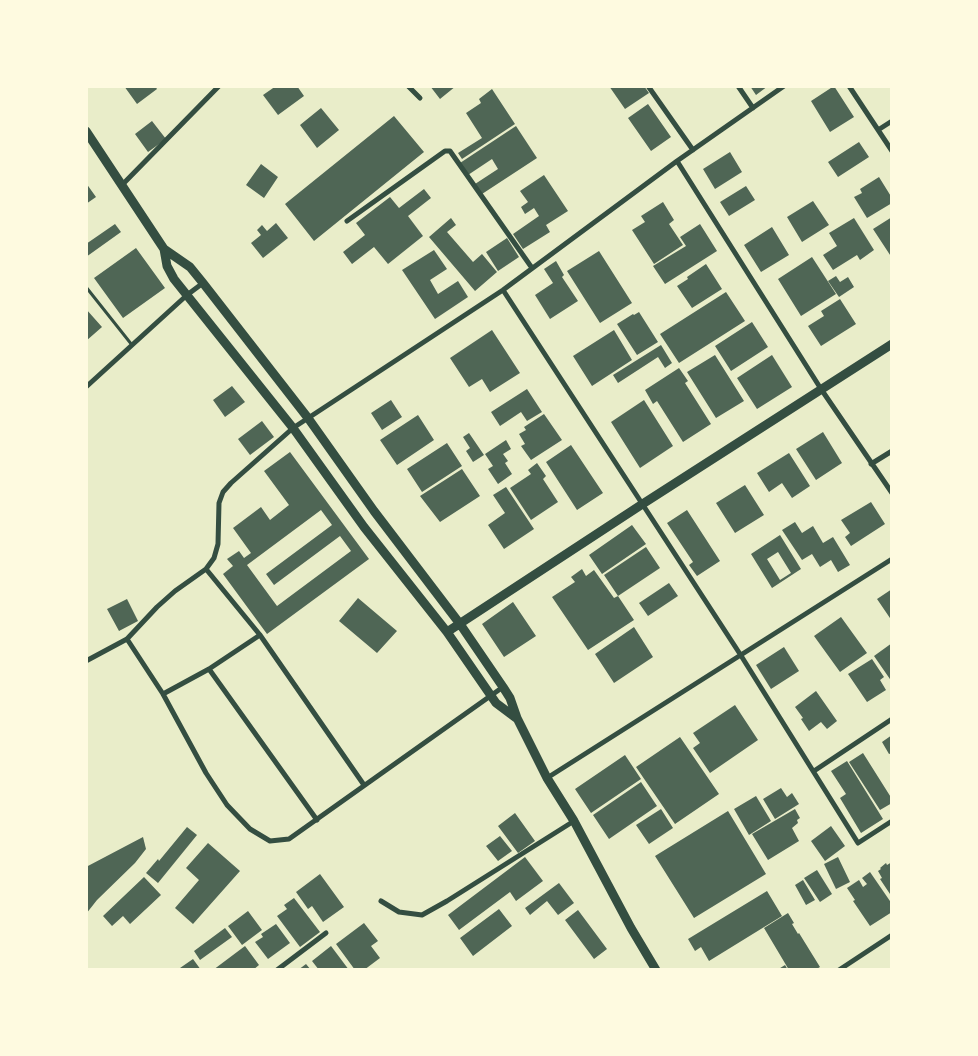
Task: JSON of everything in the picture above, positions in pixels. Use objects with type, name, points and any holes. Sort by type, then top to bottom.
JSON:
[{"type":"street","points":[[122,185],[219,86]]},
{"type":"street","points":[[408,86],[420,98]]},
{"type":"street","points":[[648,86],[692,150]]},
{"type":"street","points":[[738,86],[754,108]]},
{"type":"street","points":[[86,661],[127,639],[175,591],[206,569],[214,558],[218,544],[219,503],[223,492],[293,428],[503,290],[692,150],[784,86]]},
{"type":"street","points":[[849,86],[892,152]]},
{"type":"street","points":[[878,130],[892,121]]},
{"type":"street","points":[[86,131],[164,249],[190,267],[204,283],[308,418],[367,502],[460,624],[504,687],[510,698],[516,718],[547,778],[574,821],[631,928],[656,970]]},
{"type":"street","points":[[347,221],[445,151],[450,151],[532,268]]},
{"type":"street","points":[[677,161],[821,389],[892,492]]},
{"type":"street","points":[[164,249],[167,266],[174,280],[293,428],[353,512],[447,632],[502,708],[516,718]]},
{"type":"street","points":[[86,387],[187,295],[204,283]]},
{"type":"street","points":[[503,290],[740,654],[858,843],[892,821]]},
{"type":"street","points":[[447,632],[641,504],[892,344]]},
{"type":"street","points":[[871,464],[892,451]]},
{"type":"street","points":[[353,512],[367,502]]},
{"type":"street","points":[[547,778],[892,559]]},
{"type":"street","points":[[206,569],[260,635],[364,785]]},
{"type":"street","points":[[163,694],[210,669],[260,635]]},
{"type":"street","points":[[127,639],[163,694],[206,773],[227,805],[250,829],[270,841],[289,839],[504,687]]},
{"type":"street","points":[[210,669],[317,820]]},
{"type":"street","points":[[814,771],[892,719]]},
{"type":"street","points":[[381,901],[399,912],[422,915],[574,821]]},
{"type":"street","points":[[277,970],[326,933]]},
{"type":"street","points":[[839,970],[892,935]]},
{"type":"lane","points":[[86,287],[132,345]]},
{"type":"building","points":[[124,86],[155,86],[157,89],[137,104]]},
{"type":"building","points":[[276,86],[297,86],[304,96],[278,115],[263,95]]},
{"type":"building","points":[[430,86],[456,86],[440,99]]},
{"type":"building","points":[[609,86],[644,86],[649,93],[625,109]]},
{"type":"building","points":[[750,86],[768,86],[756,95]]},
{"type":"building","points":[[834,86],[854,117],[830,132],[811,101]]},
{"type":"building","points":[[492,89],[515,124],[462,159],[458,153],[482,138],[466,113],[481,103],[479,99]]},
{"type":"building","points":[[648,104],[671,137],[651,151],[628,118]]},
{"type":"building","points":[[321,108],[339,130],[317,148],[300,125]]},
{"type":"building","points":[[394,116],[424,152],[314,241],[285,204]]},
{"type":"building","points":[[152,121],[166,139],[148,152],[135,134]]},
{"type":"building","points":[[516,126],[537,158],[482,194],[475,184],[498,169],[492,159],[468,175],[460,163]]},
{"type":"building","points":[[859,142],[869,157],[838,177],[828,162]]},
{"type":"building","points":[[730,152],[742,172],[715,189],[703,169]]},
{"type":"building","points":[[261,164],[278,177],[264,198],[246,185]]},
{"type":"building","points":[[544,175],[568,211],[546,225],[550,232],[523,249],[513,234],[539,216],[534,208],[525,214],[521,207],[528,202],[520,191]]},
{"type":"building","points":[[879,177],[892,198],[892,203],[867,218],[854,197],[862,193],[860,189]]},
{"type":"building","points":[[86,183],[96,197],[86,204]]},
{"type":"building","points":[[746,186],[755,200],[729,216],[720,202]]},
{"type":"building","points":[[424,189],[431,198],[408,216],[423,236],[388,264],[374,247],[352,264],[343,252],[365,235],[356,223],[390,197],[399,208]]},
{"type":"building","points":[[813,201],[829,225],[802,242],[787,217]]},
{"type":"building","points":[[663,202],[674,220],[669,224],[683,245],[654,264],[632,230],[645,222],[641,216]]},
{"type":"building","points":[[892,217],[892,258],[873,229]]},
{"type":"building","points":[[451,218],[456,225],[447,232],[473,262],[482,254],[497,272],[475,291],[429,237]]},
{"type":"building","points":[[854,218],[874,250],[860,260],[857,255],[833,270],[823,255],[837,246],[829,233]]},
{"type":"building","points":[[276,223],[288,238],[263,258],[251,243],[261,235],[257,230],[262,225],[267,231]]},
{"type":"building","points":[[115,224],[121,232],[86,257],[86,244]]},
{"type":"building","points":[[700,224],[717,251],[665,284],[653,266],[686,246],[680,237]]},
{"type":"building","points":[[772,227],[789,255],[761,272],[744,245]]},
{"type":"building","points":[[507,238],[519,257],[498,271],[486,252]]},
{"type":"building","points":[[136,248],[165,288],[123,318],[94,278]]},
{"type":"building","points":[[434,250],[447,269],[430,280],[438,294],[458,281],[468,297],[435,319],[402,270]]},
{"type":"building","points":[[599,251],[632,303],[600,323],[567,271]]},
{"type":"building","points":[[812,257],[836,294],[801,316],[778,279]]},
{"type":"building","points":[[556,261],[564,275],[562,277],[578,301],[550,319],[535,295],[553,283],[544,269]]},
{"type":"building","points":[[706,264],[722,289],[692,308],[677,286]]},
{"type":"building","points":[[836,276],[840,282],[848,277],[854,287],[839,297],[828,281]]},
{"type":"building","points":[[726,292],[745,321],[679,363],[660,334]]},
{"type":"building","points":[[840,299],[856,324],[821,346],[808,326],[824,316],[821,311]]},
{"type":"building","points":[[86,309],[102,327],[86,341]]},
{"type":"building","points":[[639,312],[658,342],[637,355],[617,324]]},
{"type":"building","points":[[752,322],[768,347],[731,371],[715,346]]},
{"type":"building","points":[[492,330],[520,373],[490,392],[482,379],[469,387],[450,358]]},
{"type":"building","points":[[614,330],[632,360],[592,386],[573,356]]},
{"type":"building","points":[[661,345],[672,363],[665,368],[658,357],[618,383],[613,375]]},
{"type":"building","points":[[715,355],[744,401],[716,418],[687,372]]},
{"type":"building","points":[[772,355],[792,387],[757,409],[737,378]]},
{"type":"building","points":[[679,368],[688,381],[685,383],[711,424],[683,442],[657,401],[653,404],[645,390]]},
{"type":"building","points":[[232,386],[245,402],[225,417],[213,400]]},
{"type":"building","points":[[527,389],[542,412],[527,421],[521,412],[500,426],[491,412]]},
{"type":"building","points":[[391,400],[402,417],[382,430],[371,413]]},
{"type":"building","points":[[644,400],[673,446],[640,468],[611,422]]},
{"type":"building","points":[[544,414],[562,440],[531,460],[521,446],[525,444],[519,434],[526,430],[524,427]]},
{"type":"building","points":[[418,415],[434,440],[397,465],[380,440]]},
{"type":"building","points":[[262,421],[274,437],[250,455],[238,439]]},
{"type":"building","points":[[823,432],[842,463],[816,480],[796,449]]},
{"type":"building","points":[[469,433],[484,455],[473,462],[466,451],[470,448],[463,437]]},
{"type":"building","points":[[506,440],[511,449],[503,454],[508,461],[505,463],[512,474],[498,484],[488,469],[493,466],[485,454]]},
{"type":"building","points":[[447,443],[462,466],[422,492],[407,469]]},
{"type":"building","points":[[571,445],[603,493],[577,510],[546,462]]},
{"type":"building","points":[[290,452],[369,559],[267,634],[223,574],[233,566],[227,559],[239,551],[244,558],[251,553],[233,528],[261,507],[270,520],[289,505],[264,471]],"holes":[[[321,510],[332,525],[266,574],[274,585],[340,536],[351,551],[277,606],[247,565]]]},
{"type":"building","points":[[789,453],[810,486],[792,498],[782,483],[769,492],[757,473]]},
{"type":"building","points":[[537,463],[546,476],[543,479],[558,502],[531,520],[510,488],[531,474],[528,470]]},
{"type":"building","points":[[462,469],[480,496],[440,522],[420,496]]},
{"type":"building","points":[[745,485],[764,515],[735,533],[716,503]]},
{"type":"building","points":[[506,487],[534,529],[504,549],[488,525],[505,513],[493,495]]},
{"type":"building","points":[[871,502],[885,524],[851,546],[845,537],[850,533],[841,520]]},
{"type":"building","points":[[687,510],[720,561],[697,576],[689,565],[693,562],[667,523]]},
{"type":"building","points":[[795,522],[802,533],[813,526],[823,543],[833,537],[850,565],[838,572],[831,560],[820,567],[812,554],[802,560],[782,530]]},
{"type":"building","points":[[632,525],[646,544],[602,574],[589,555]]},
{"type":"building","points":[[780,535],[801,569],[772,588],[751,554]],"holes":[[[778,552],[791,573],[780,580],[767,559]]]},
{"type":"building","points":[[646,547],[660,568],[618,596],[604,575]]},
{"type":"building","points":[[582,569],[586,576],[594,570],[614,598],[618,596],[634,620],[588,650],[552,597],[575,582],[571,577]]},
{"type":"building","points":[[669,583],[678,596],[648,616],[639,603]]},
{"type":"building","points":[[892,589],[892,621],[877,599]]},
{"type":"building","points":[[358,598],[397,631],[377,653],[339,621]]},
{"type":"building","points":[[127,599],[138,621],[119,631],[107,609]]},
{"type":"building","points":[[513,602],[536,636],[504,657],[482,624]]},
{"type":"building","points":[[841,617],[867,653],[840,672],[814,636]]},
{"type":"building","points":[[634,627],[653,657],[614,683],[595,654]]},
{"type":"building","points":[[892,643],[892,682],[874,656]]},
{"type":"building","points":[[784,647],[799,671],[771,689],[756,665]]},
{"type":"building","points":[[872,659],[884,677],[880,680],[886,690],[867,702],[848,674]]},
{"type":"building","points":[[816,691],[837,721],[827,729],[821,722],[809,731],[795,707]]},
{"type":"building","points":[[735,705],[758,740],[710,773],[693,748],[700,743],[693,733]]},
{"type":"building","points":[[892,735],[892,753],[889,754],[882,742]]},
{"type":"building","points":[[680,737],[719,794],[675,824],[636,767]]},
{"type":"building","points":[[863,753],[892,799],[892,803],[880,810],[849,762]]},
{"type":"building","points":[[625,755],[641,779],[591,813],[575,789]]},
{"type":"building","points":[[847,761],[883,819],[861,833],[840,798],[846,794],[831,771]]},
{"type":"building","points":[[641,782],[657,806],[609,839],[593,815]]},
{"type":"building","points":[[781,788],[787,797],[792,793],[799,804],[775,819],[763,799]]},
{"type":"building","points":[[756,796],[771,821],[749,835],[734,809]]},
{"type":"building","points":[[661,809],[673,828],[649,844],[636,825]]},
{"type":"building","points":[[795,809],[800,818],[797,820],[798,823],[792,828],[799,841],[768,860],[752,834]]},
{"type":"building","points":[[728,811],[766,874],[694,918],[655,856]]},
{"type":"building","points":[[515,813],[535,841],[518,853],[498,826]]},
{"type":"building","points":[[831,826],[845,846],[825,861],[811,841]]},
{"type":"building","points":[[187,827],[197,835],[158,883],[146,873],[158,859],[159,861]]},
{"type":"building","points":[[500,836],[512,851],[498,861],[486,846]]},
{"type":"building","points":[[143,837],[146,849],[86,914],[86,867]]},
{"type":"building","points":[[208,843],[240,871],[193,924],[175,908],[199,880],[186,868]]},
{"type":"building","points":[[525,857],[543,881],[516,901],[510,892],[459,930],[448,915]]},
{"type":"building","points":[[838,857],[850,882],[836,889],[824,864]]},
{"type":"building","points":[[892,862],[892,897],[880,879],[882,878],[878,871],[886,863],[887,865]]},
{"type":"building","points":[[817,870],[832,894],[820,902],[804,878]]},
{"type":"building","points":[[870,872],[892,904],[892,912],[870,926],[853,901],[855,900],[847,888],[859,880],[863,887],[867,884],[862,878]]},
{"type":"building","points":[[320,874],[344,907],[323,922],[312,906],[308,909],[296,892]]},
{"type":"building","points":[[144,877],[161,895],[130,924],[123,916],[112,926],[103,916]]},
{"type":"building","points":[[803,880],[815,900],[806,905],[795,885]]},
{"type":"building","points":[[559,883],[574,903],[558,915],[547,901],[530,915],[525,908]]},
{"type":"building","points":[[767,891],[782,916],[709,961],[701,947],[695,951],[688,939]]},
{"type":"building","points":[[294,898],[320,932],[300,947],[277,916],[287,909],[284,905]]},
{"type":"building","points":[[499,909],[512,926],[473,956],[460,938]]},
{"type":"building","points":[[578,910],[607,949],[594,959],[565,920]]},
{"type":"building","points":[[248,911],[262,930],[242,945],[228,926]]},
{"type":"building","points":[[788,913],[794,923],[792,924],[820,967],[815,970],[789,970],[764,928]]},
{"type":"building","points":[[364,923],[378,941],[371,946],[380,958],[364,970],[355,970],[336,944]]},
{"type":"building","points":[[276,924],[290,943],[268,959],[255,942],[263,937],[261,934]]},
{"type":"building","points":[[225,928],[232,937],[200,960],[194,951]]},
{"type":"building","points":[[245,946],[259,965],[253,970],[213,970]]},
{"type":"building","points":[[331,946],[349,970],[319,970],[312,961]]},
{"type":"building","points":[[193,959],[201,970],[181,970],[180,968]]},
{"type":"building","points":[[306,964],[311,970],[298,970]]},
{"type":"building","points":[[785,965],[788,970],[777,970]]}]
